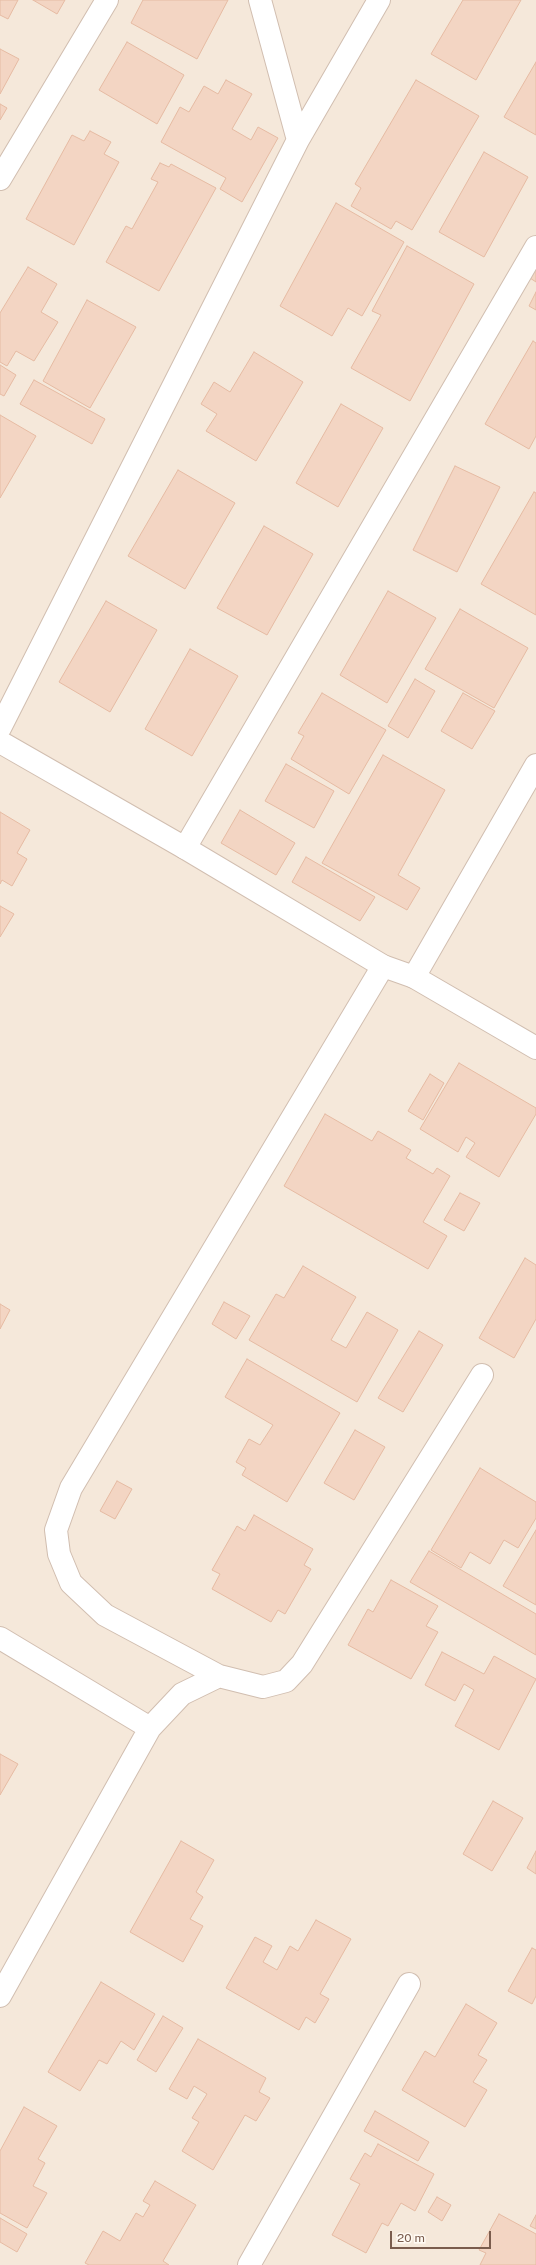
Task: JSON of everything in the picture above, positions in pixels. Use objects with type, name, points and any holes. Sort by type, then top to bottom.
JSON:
[{"type":"street","points":[[0,179],[107,0]]},
{"type":"street","points":[[260,0],[298,140]]},
{"type":"street","points":[[0,728],[298,140],[379,0]]},
{"type":"street","points":[[185,848],[536,247]]},
{"type":"street","points":[[0,742],[185,848],[383,966],[414,977],[536,1048]]},
{"type":"street","points":[[414,977],[536,765]]},
{"type":"street","points":[[383,966],[71,1488],[56,1530],[59,1554],[71,1583],[105,1614],[219,1676],[263,1687],[286,1682],[302,1664],[482,1375]]},
{"type":"street","points":[[0,1638],[150,1728]]},
{"type":"street","points":[[0,1996],[150,1728],[182,1694],[219,1676]]},
{"type":"street","points":[[249,2265],[409,1984]]},
{"type":"shaded area","points":[[0,0],[536,0],[536,2265],[0,2265]]},
{"type":"building","points":[[0,0],[18,0],[8,19],[0,15]]},
{"type":"building","points":[[33,0],[65,0],[57,14]]},
{"type":"building","points":[[143,0],[228,0],[197,59],[131,23]]},
{"type":"building","points":[[463,0],[521,0],[476,80],[431,54]]},
{"type":"building","points":[[127,42],[184,75],[157,124],[99,90]]},
{"type":"building","points":[[0,49],[19,59],[0,94]]},
{"type":"building","points":[[536,62],[536,135],[504,117]]},
{"type":"building","points":[[226,80],[252,94],[232,129],[251,140],[258,127],[278,138],[242,202],[220,189],[226,178],[161,142],[180,107],[189,112],[204,86],[218,94]]},
{"type":"building","points":[[416,80],[479,116],[412,230],[396,221],[391,229],[351,206],[361,188],[355,184]]},
{"type":"building","points":[[0,104],[7,108],[0,120]]},
{"type":"building","points":[[90,131],[111,142],[104,154],[119,162],[74,245],[26,219],[72,135],[84,141]]},
{"type":"building","points":[[484,152],[528,177],[484,257],[439,232]]},
{"type":"building","points":[[160,163],[169,167],[171,164],[216,188],[159,291],[106,262],[126,226],[132,229],[158,182],[151,179]]},
{"type":"building","points":[[336,203],[404,242],[362,316],[348,308],[332,336],[280,306]]},
{"type":"building","points":[[407,246],[474,284],[410,401],[351,368],[381,315],[372,311]]},
{"type":"building","points":[[28,267],[57,284],[41,312],[58,322],[34,361],[16,351],[7,366],[0,362],[0,313]]},
{"type":"building","points":[[536,267],[536,282],[530,278]]},
{"type":"building","points":[[536,292],[536,310],[529,306]]},
{"type":"building","points":[[87,300],[136,327],[90,408],[43,381]]},
{"type":"building","points":[[533,341],[536,343],[536,436],[529,449],[485,424]]},
{"type":"building","points":[[254,352],[303,382],[256,461],[206,431],[217,414],[201,404],[214,382],[230,392]]},
{"type":"building","points":[[0,365],[16,375],[4,396],[0,394]]},
{"type":"building","points":[[34,380],[105,419],[92,444],[20,404]]},
{"type":"building","points":[[341,404],[383,428],[338,507],[296,483]]},
{"type":"building","points":[[0,415],[36,436],[0,498]]},
{"type":"building","points":[[455,466],[500,487],[457,572],[413,550]]},
{"type":"building","points":[[178,470],[235,503],[185,589],[128,556]]},
{"type":"building","points":[[534,492],[536,493],[536,615],[481,584]]},
{"type":"building","points":[[264,526],[313,554],[267,635],[217,608]]},
{"type":"building","points":[[388,591],[436,618],[387,703],[340,675]]},
{"type":"building","points":[[106,601],[157,630],[110,712],[59,682]]},
{"type":"building","points":[[460,609],[528,648],[494,708],[425,669]]},
{"type":"building","points":[[190,649],[238,676],[192,756],[145,729]]},
{"type":"building","points":[[415,679],[435,691],[408,738],[388,726]]},
{"type":"building","points":[[322,693],[386,730],[349,794],[291,759],[304,736],[298,733]]},
{"type":"building","points":[[463,693],[495,711],[472,749],[441,731]]},
{"type":"building","points":[[383,755],[445,790],[398,875],[420,888],[407,910],[322,863]]},
{"type":"building","points":[[286,764],[334,791],[314,828],[265,801]]},
{"type":"building","points":[[240,810],[295,843],[276,875],[221,843]]},
{"type":"building","points":[[0,812],[30,830],[17,853],[27,859],[12,886],[2,880],[0,884]]},
{"type":"building","points":[[306,857],[375,897],[360,921],[292,882]]},
{"type":"building","points":[[0,906],[14,914],[0,937]]},
{"type":"building","points":[[459,1063],[536,1108],[536,1114],[499,1177],[466,1157],[475,1143],[466,1137],[458,1152],[420,1129]]},
{"type":"building","points":[[430,1074],[444,1083],[423,1120],[408,1111]]},
{"type":"building","points":[[325,1114],[372,1141],[378,1131],[411,1150],[406,1158],[433,1174],[437,1168],[450,1176],[423,1222],[447,1236],[428,1269],[284,1186]]},
{"type":"building","points":[[460,1193],[480,1203],[464,1231],[444,1220]]},
{"type":"building","points":[[525,1258],[536,1265],[536,1319],[514,1358],[479,1338]]},
{"type":"building","points":[[303,1266],[356,1297],[331,1340],[346,1348],[367,1312],[398,1330],[357,1402],[249,1340],[276,1294],[284,1298]]},
{"type":"building","points":[[224,1302],[250,1316],[236,1339],[212,1324]]},
{"type":"building","points":[[0,1304],[10,1310],[0,1329]]},
{"type":"building","points":[[419,1331],[443,1345],[403,1412],[378,1398]]},
{"type":"building","points":[[247,1359],[340,1413],[287,1502],[242,1475],[246,1468],[236,1462],[249,1439],[260,1445],[273,1425],[225,1397]]},
{"type":"building","points":[[355,1430],[385,1447],[354,1500],[324,1483]]},
{"type":"building","points":[[480,1468],[536,1502],[536,1518],[518,1548],[504,1540],[490,1564],[470,1552],[461,1568],[431,1550]]},
{"type":"building","points":[[117,1481],[132,1489],[115,1519],[100,1511]]},
{"type":"building","points":[[254,1515],[313,1549],[304,1565],[311,1569],[285,1614],[278,1610],[271,1622],[212,1589],[220,1574],[212,1570],[237,1526],[245,1531]]},
{"type":"building","points":[[536,1530],[536,1605],[503,1586]]},
{"type":"building","points":[[429,1551],[536,1614],[536,1655],[410,1582]]},
{"type":"building","points":[[391,1580],[438,1606],[426,1626],[438,1632],[411,1679],[348,1645],[368,1609],[373,1612]]},
{"type":"building","points":[[442,1652],[484,1674],[494,1656],[536,1679],[499,1750],[455,1726],[474,1690],[464,1684],[455,1701],[425,1685]]},
{"type":"building","points":[[0,1754],[18,1764],[0,1795]]},
{"type":"building","points":[[493,1801],[523,1818],[492,1871],[463,1854]]},
{"type":"building","points":[[181,1841],[214,1860],[196,1892],[203,1897],[190,1919],[203,1926],[183,1962],[130,1932]]},
{"type":"building","points":[[536,1851],[536,1874],[527,1868]]},
{"type":"building","points":[[316,1920],[351,1939],[320,1994],[329,1999],[315,2023],[306,2017],[299,2030],[226,1988],[255,1937],[272,1946],[263,1962],[277,1970],[290,1946],[298,1951]]},
{"type":"building","points":[[532,1948],[536,1950],[536,1996],[532,2004],[508,1991]]},
{"type":"building","points":[[101,1982],[155,2014],[134,2050],[121,2041],[107,2064],[99,2060],[80,2091],[48,2072]]},
{"type":"building","points":[[466,2004],[497,2023],[478,2055],[487,2060],[473,2082],[487,2090],[465,2127],[402,2090],[425,2051],[435,2057]]},
{"type":"building","points":[[163,2016],[183,2028],[156,2072],[137,2060]]},
{"type":"building","points":[[198,2039],[266,2078],[259,2092],[270,2098],[256,2121],[245,2115],[213,2170],[182,2151],[199,2122],[192,2118],[207,2094],[194,2086],[187,2099],[169,2089]]},
{"type":"building","points":[[24,2107],[57,2126],[38,2159],[45,2163],[33,2186],[47,2193],[27,2228],[0,2213],[0,2151]]},
{"type":"building","points":[[375,2111],[429,2142],[418,2161],[364,2131]]},
{"type":"building","points":[[378,2144],[434,2174],[415,2211],[401,2203],[388,2226],[382,2223],[366,2253],[332,2235],[360,2184],[350,2179],[365,2153],[371,2157]]},
{"type":"building","points":[[155,2181],[196,2205],[163,2261],[169,2265],[89,2265],[85,2263],[103,2231],[120,2241],[136,2213],[143,2217],[150,2205],[143,2201]]},
{"type":"building","points":[[437,2197],[451,2205],[442,2221],[428,2212]]},
{"type":"building","points":[[499,2214],[536,2234],[536,2265],[480,2265],[486,2253],[479,2250]]},
{"type":"building","points":[[536,2215],[536,2229],[530,2226]]},
{"type":"building","points":[[0,2218],[27,2234],[17,2252],[0,2242]]}]
